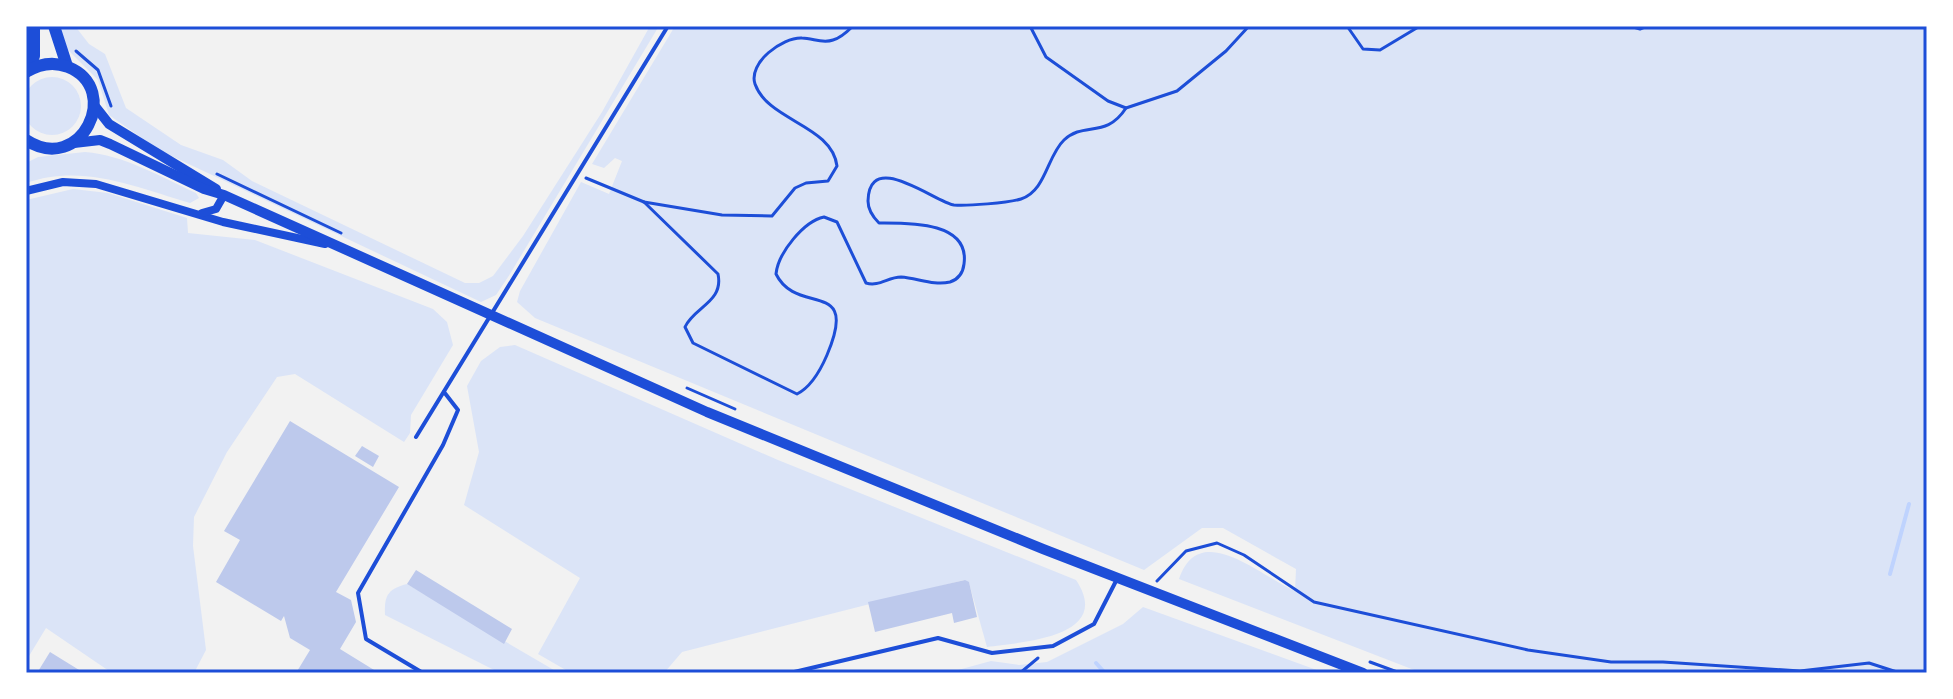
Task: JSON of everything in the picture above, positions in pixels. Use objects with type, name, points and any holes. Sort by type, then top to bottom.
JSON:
[{"type":"main road","points":[[27,72],[34,56],[34,26]]},
{"type":"main road","points":[[55,32],[67,66]]},
{"type":"main road","points":[[26,155],[32,144],[53,149],[74,143],[89,126],[94,105],[84,79],[67,66],[46,64],[27,72]]},
{"type":"street","points":[[94,105],[109,124],[224,195],[492,317],[795,449],[1117,579],[1363,673]]},
{"type":"street","points":[[74,143],[100,140],[204,189],[224,195]]},
{"type":"street","points":[[26,191],[53,183],[86,182],[201,213],[223,222],[270,230],[345,250]]},
{"type":"street","points":[[201,213],[216,209],[224,195]]},
{"type":"lane","points":[[416,437],[668,26]]},
{"type":"lane","points":[[423,673],[366,639],[358,593],[443,445],[458,410],[444,392]]},
{"type":"lane","points":[[790,673],[938,638],[992,653],[1053,646],[1094,624],[1117,579]]},
{"type":"path","points":[[579,174],[644,202],[722,215],[772,216],[795,188],[806,183],[828,181],[837,166],[824,141],[766,101],[758,92],[753,71],[756,64],[790,40],[836,40],[853,26]]},
{"type":"path","points":[[1030,26],[1046,57],[1108,101],[1126,108]]},
{"type":"path","points":[[644,202],[718,274],[717,290],[712,300],[685,327],[689,338],[700,348],[751,369],[797,394],[812,381],[826,358],[837,323],[835,311],[828,301],[793,292],[776,274],[778,262],[809,222],[824,217],[837,222],[866,283],[875,285],[899,277],[951,282],[961,276],[964,268],[965,250],[960,240],[939,228],[879,223],[868,204],[869,190],[874,185],[884,180],[907,181],[954,205],[1022,199],[1040,182],[1062,141],[1082,132],[1104,129],[1117,122],[1126,108],[1177,91],[1226,51],[1249,26]]},
{"type":"path","points":[[1347,26],[1363,49],[1380,50],[1420,26]]},
{"type":"path","points":[[1630,26],[1640,29],[1647,26]]},
{"type":"path","points":[[55,32],[66,37],[79,54],[98,70],[114,113]]},
{"type":"path","points":[[217,174],[345,235]]},
{"type":"path","points":[[676,384],[745,413]]},
{"type":"path","points":[[1151,592],[1158,580],[1186,551],[1217,543],[1244,555],[1314,602],[1528,650],[1611,662],[1663,662],[1800,671],[1869,663],[1900,673]]},
{"type":"path","points":[[1158,580],[1172,585]]},
{"type":"path","points":[[1358,657],[1400,673]]},
{"type":"path","points":[[1020,673],[1029,665]]},
{"type":"shaded area","points":[[60,26],[75,26],[89,44],[105,54],[126,108],[181,145],[223,160],[252,181],[465,283],[479,283],[493,276],[523,236],[602,112],[650,26],[659,26],[510,274],[496,295],[481,302],[159,150],[109,115],[98,80],[65,47]]},
{"type":"shaded area","points":[[675,26],[1927,26],[1927,673],[1422,673],[1179,579],[1188,562],[1200,553],[1215,552],[1248,564],[1295,591],[1296,569],[1223,528],[1202,528],[1144,570],[535,318],[517,302],[520,291],[581,182],[609,194],[622,161],[615,158],[604,168],[592,164]]},
{"type":"shaded area","points":[[52,77],[73,85],[81,106],[73,127],[52,135],[31,127],[23,106],[31,85]]},
{"type":"shaded area","points":[[85,152],[114,157],[142,168],[196,193],[199,198],[190,203],[129,184],[88,176],[47,177],[26,183],[26,163],[38,157]]},
{"type":"shaded area","points":[[73,189],[108,193],[187,218],[188,233],[255,240],[433,309],[447,322],[453,345],[411,415],[410,433],[404,442],[295,374],[277,377],[227,452],[194,517],[193,546],[206,650],[194,673],[112,673],[46,628],[26,661],[26,200]]},
{"type":"shaded area","points":[[515,345],[778,460],[1076,580],[1085,599],[1083,614],[1074,625],[1059,633],[1041,639],[987,647],[969,583],[964,580],[682,652],[664,673],[571,673],[538,654],[580,578],[464,505],[479,452],[467,386],[481,361],[500,347]]},
{"type":"shaded area","points":[[407,584],[559,673],[500,673],[385,615],[388,594]]},
{"type":"shaded area","points":[[1143,607],[1325,673],[947,673],[991,661],[1019,665],[1047,662],[1123,624]]},
{"type":"building","points":[[290,421],[399,487],[336,592],[351,600],[356,622],[340,649],[379,673],[296,673],[310,650],[290,638],[284,616],[281,621],[216,582],[240,540],[224,531]]},
{"type":"building","points":[[362,446],[379,456],[373,467],[355,456]]},
{"type":"building","points":[[416,570],[512,629],[504,644],[407,584]]},
{"type":"building","points":[[965,580],[969,582],[977,617],[954,623],[952,613],[875,632],[868,602]]},
{"type":"building","points":[[50,652],[84,673],[37,673]]},
{"type":"waterway","points":[[1890,574],[1909,504]]},
{"type":"waterway","points":[[1096,663],[1105,673]]}]
